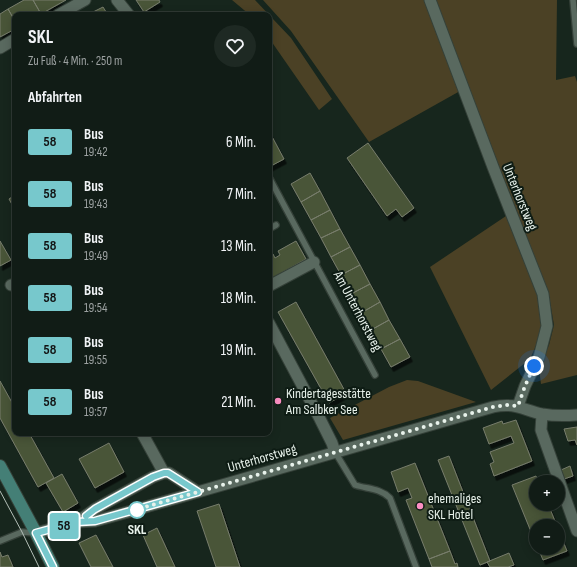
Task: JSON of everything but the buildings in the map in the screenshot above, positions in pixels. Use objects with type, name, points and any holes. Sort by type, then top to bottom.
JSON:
[{"type":"main road","points":[[0,466],[53,567]]},
{"type":"street","points":[[63,12],[85,0]]},
{"type":"street","points":[[117,0],[127,12]]},
{"type":"street","name":"Unterhorstweg","points":[[430,0],[492,167],[543,294],[547,326],[539,357],[525,386],[518,406]]},
{"type":"street","points":[[0,48],[12,41]]},
{"type":"street","points":[[272,284],[314,262]]},
{"type":"street","points":[[272,329],[320,419],[335,452]]},
{"type":"street","name":"Unterhorstweg","points":[[36,533],[77,522],[95,521],[493,407],[508,405],[518,406],[542,414],[566,416],[577,415]]},
{"type":"street","points":[[542,414],[540,430],[577,531]]},
{"type":"street","points":[[144,436],[164,473],[171,474],[198,492]]},
{"type":"street","name":"Unterhorstweg","points":[[77,522],[95,509],[153,477],[164,473]]},
{"type":"lane","points":[[573,0],[577,44]]},
{"type":"lane","name":"Am Unterhorstweg","points":[[272,183],[375,375]]},
{"type":"lane","points":[[272,227],[276,224]]},
{"type":"lane","points":[[335,452],[355,485],[379,490],[390,498],[416,567]]},
{"type":"lane","points":[[0,541],[22,532],[36,533]]},
{"type":"shaded area","points":[[232,0],[255,0],[266,12],[246,12]]},
{"type":"shaded area","points":[[263,0],[424,0],[460,91],[369,142],[291,31]]},
{"type":"shaded area","points":[[435,0],[557,0],[556,80],[575,76],[577,82],[577,375],[541,384],[539,368],[549,345],[554,325],[549,296]]},
{"type":"shaded area","points":[[272,18],[291,38],[332,99],[319,110],[272,42]]},
{"type":"shaded area","points":[[506,216],[537,294],[542,332],[530,359],[491,390],[430,267]]},
{"type":"shaded area","points":[[407,380],[418,381],[476,402],[343,440],[330,418],[389,387]]},
{"type":"tram line","points":[[0,491],[39,567]]},
{"type":"bus line","name":"58","points":[[53,567],[36,533],[77,522],[95,521],[198,492],[171,474],[164,473],[153,477],[95,509],[86,516]]},
{"type":"place","name":"Kindertagesstätte Am Salbker See","points":[[278,401]]},
{"type":"place","name":"ehemaliges SKL Hotel","points":[[420,506]]},
{"type":"place","name":"SKL","points":[[137,510]]},
{"type":"route","points":[[137,510],[135,510],[416,428],[502,405],[518,406],[534,366]]}]
